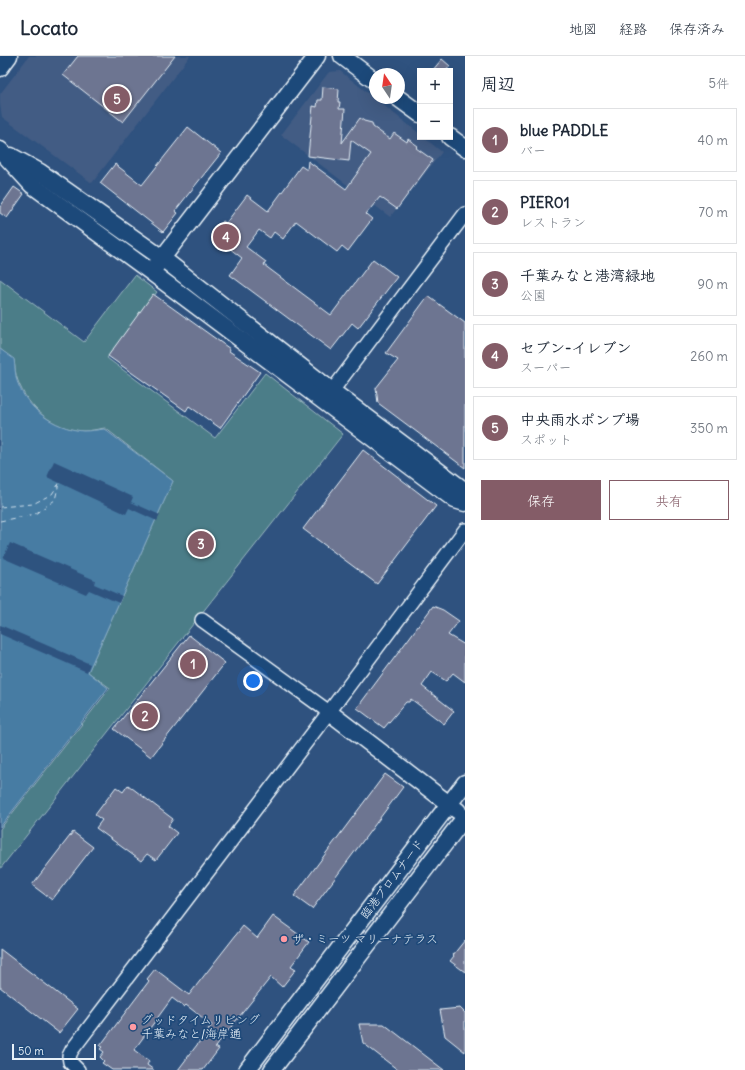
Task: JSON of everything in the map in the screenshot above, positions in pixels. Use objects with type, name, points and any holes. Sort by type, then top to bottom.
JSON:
[{"type":"street","points":[[0,68],[9,56]]},
{"type":"street","points":[[151,272],[317,56]]},
{"type":"street","points":[[342,56],[369,76]]},
{"type":"street","points":[[405,103],[417,112]]},
{"type":"street","points":[[453,139],[465,148]]},
{"type":"street","points":[[0,150],[40,172],[162,258],[332,391],[465,491]]},
{"type":"street","points":[[0,150],[32,185],[151,272],[455,500],[465,503]]},
{"type":"street","points":[[332,391],[465,214]]},
{"type":"street","points":[[78,1070],[70,1062],[69,1056],[72,1050],[329,712],[465,530]]},
{"type":"street","points":[[202,620],[329,712],[465,817]]},
{"type":"street","name":"臨港プロムナード","points":[[247,1070],[465,784]]},
{"type":"street","name":"臨港プロムナード","points":[[272,1070],[465,817]]},
{"type":"shaded area","points":[[29,56],[190,56],[92,183],[2,117],[0,94]]},
{"type":"shaded area","points":[[340,71],[369,94],[369,104],[382,104],[417,132],[417,140],[427,140],[442,152],[390,217],[281,135],[329,72]]},
{"type":"shaded area","points":[[0,349],[14,359],[16,378],[21,391],[34,408],[42,415],[61,426],[72,429],[91,431],[104,429],[173,481],[88,672],[108,688],[0,827]]},
{"type":"green space","points":[[135,275],[157,292],[107,358],[215,438],[265,373],[343,434],[0,869],[0,829],[110,688],[88,672],[173,481],[105,428],[83,431],[62,426],[43,415],[28,400],[18,381],[14,360],[0,349],[0,279],[84,342]]},
{"type":"pier","points":[[54,461],[133,497],[131,502],[160,515],[157,521],[129,508],[126,514],[47,477]]},
{"type":"pier","points":[[10,543],[95,580],[94,584],[122,596],[119,603],[89,590],[86,594],[3,558]]},
{"type":"pier","points":[[0,625],[90,664],[87,672],[0,634]]},
{"type":"building","points":[[78,56],[175,56],[123,122],[63,75]]},
{"type":"building","points":[[442,59],[450,66],[448,68],[434,68]]},
{"type":"building","points":[[323,87],[339,89],[339,109],[345,109],[342,143],[360,118],[364,121],[372,123],[373,127],[390,139],[394,133],[407,142],[408,139],[418,146],[416,148],[433,160],[397,209],[380,197],[366,214],[372,219],[348,251],[342,246],[337,252],[296,221],[283,239],[274,232],[270,238],[259,230],[246,247],[266,262],[264,265],[331,315],[373,259],[397,277],[358,328],[352,323],[331,350],[230,275],[242,258],[212,235],[223,221],[226,223],[247,195],[268,211],[301,166],[307,170],[308,161],[346,189],[371,154],[351,140],[349,161],[308,156],[313,106],[317,107],[318,100],[322,100]]},
{"type":"building","points":[[188,127],[221,153],[175,211],[178,213],[163,232],[100,183],[115,164],[142,185]]},
{"type":"building","points":[[14,187],[24,194],[7,218],[0,213],[0,207]]},
{"type":"building","points":[[153,294],[230,349],[229,351],[260,372],[220,428],[189,406],[186,411],[108,356]]},
{"type":"building","points":[[428,296],[465,323],[465,468],[378,403],[376,388],[398,360],[386,353]]},
{"type":"building","points":[[363,450],[436,506],[377,584],[303,529]]},
{"type":"building","points":[[433,606],[443,610],[459,621],[448,635],[465,645],[465,682],[453,673],[446,681],[432,672],[422,686],[454,711],[444,724],[411,699],[409,702],[406,702],[384,728],[357,708]]},
{"type":"building","points":[[189,635],[225,663],[151,757],[114,729]]},
{"type":"building","points":[[385,774],[403,787],[312,909],[294,896]]},
{"type":"building","points":[[128,785],[173,819],[168,826],[177,833],[156,860],[147,854],[141,861],[96,828],[102,820],[95,815],[116,787],[123,792]]},
{"type":"building","points":[[73,832],[93,847],[52,900],[32,885]]},
{"type":"building","points":[[273,916],[309,942],[291,966],[296,969],[282,987],[271,977],[215,1047],[219,1049],[203,1070],[178,1070],[212,1025],[186,1005],[184,1007],[172,998],[134,1050],[149,1061],[147,1065],[154,1070],[112,1070],[102,1063],[104,1061],[100,1057],[104,1052],[100,1049],[102,1047],[100,1046],[149,981],[147,979],[155,969],[189,995],[243,926],[257,938]]},
{"type":"building","points":[[465,940],[465,972],[450,961]]},
{"type":"building","points":[[0,949],[78,1009],[59,1033],[0,987]]},
{"type":"building","points":[[460,1008],[465,1013],[465,1052],[445,1036],[440,1010]]},
{"type":"building","points":[[359,1024],[384,1024],[444,1070],[398,1070],[363,1043]]},
{"type":"ferry route","points":[[0,521],[35,514],[55,500],[59,483]]},
{"type":"ferry route","points":[[0,507],[33,504],[52,494],[58,485]]},
{"type":"place","name":"中央雨水ポンプ場","points":[[117,99]]},
{"type":"place","name":"セブン-イレブン","points":[[226,237]]},
{"type":"place","name":"千葉みなと港湾緑地","points":[[201,544]]},
{"type":"place","name":"blue PADDLE","points":[[193,664]]},
{"type":"place","name":"PIER01","points":[[145,716]]},
{"type":"place","name":"ザ・ミーツ マリーナテラス","points":[[284,939]]},
{"type":"place","name":"グッドタイムリビング 千葉みなと/海岸通","points":[[133,1027]]}]
